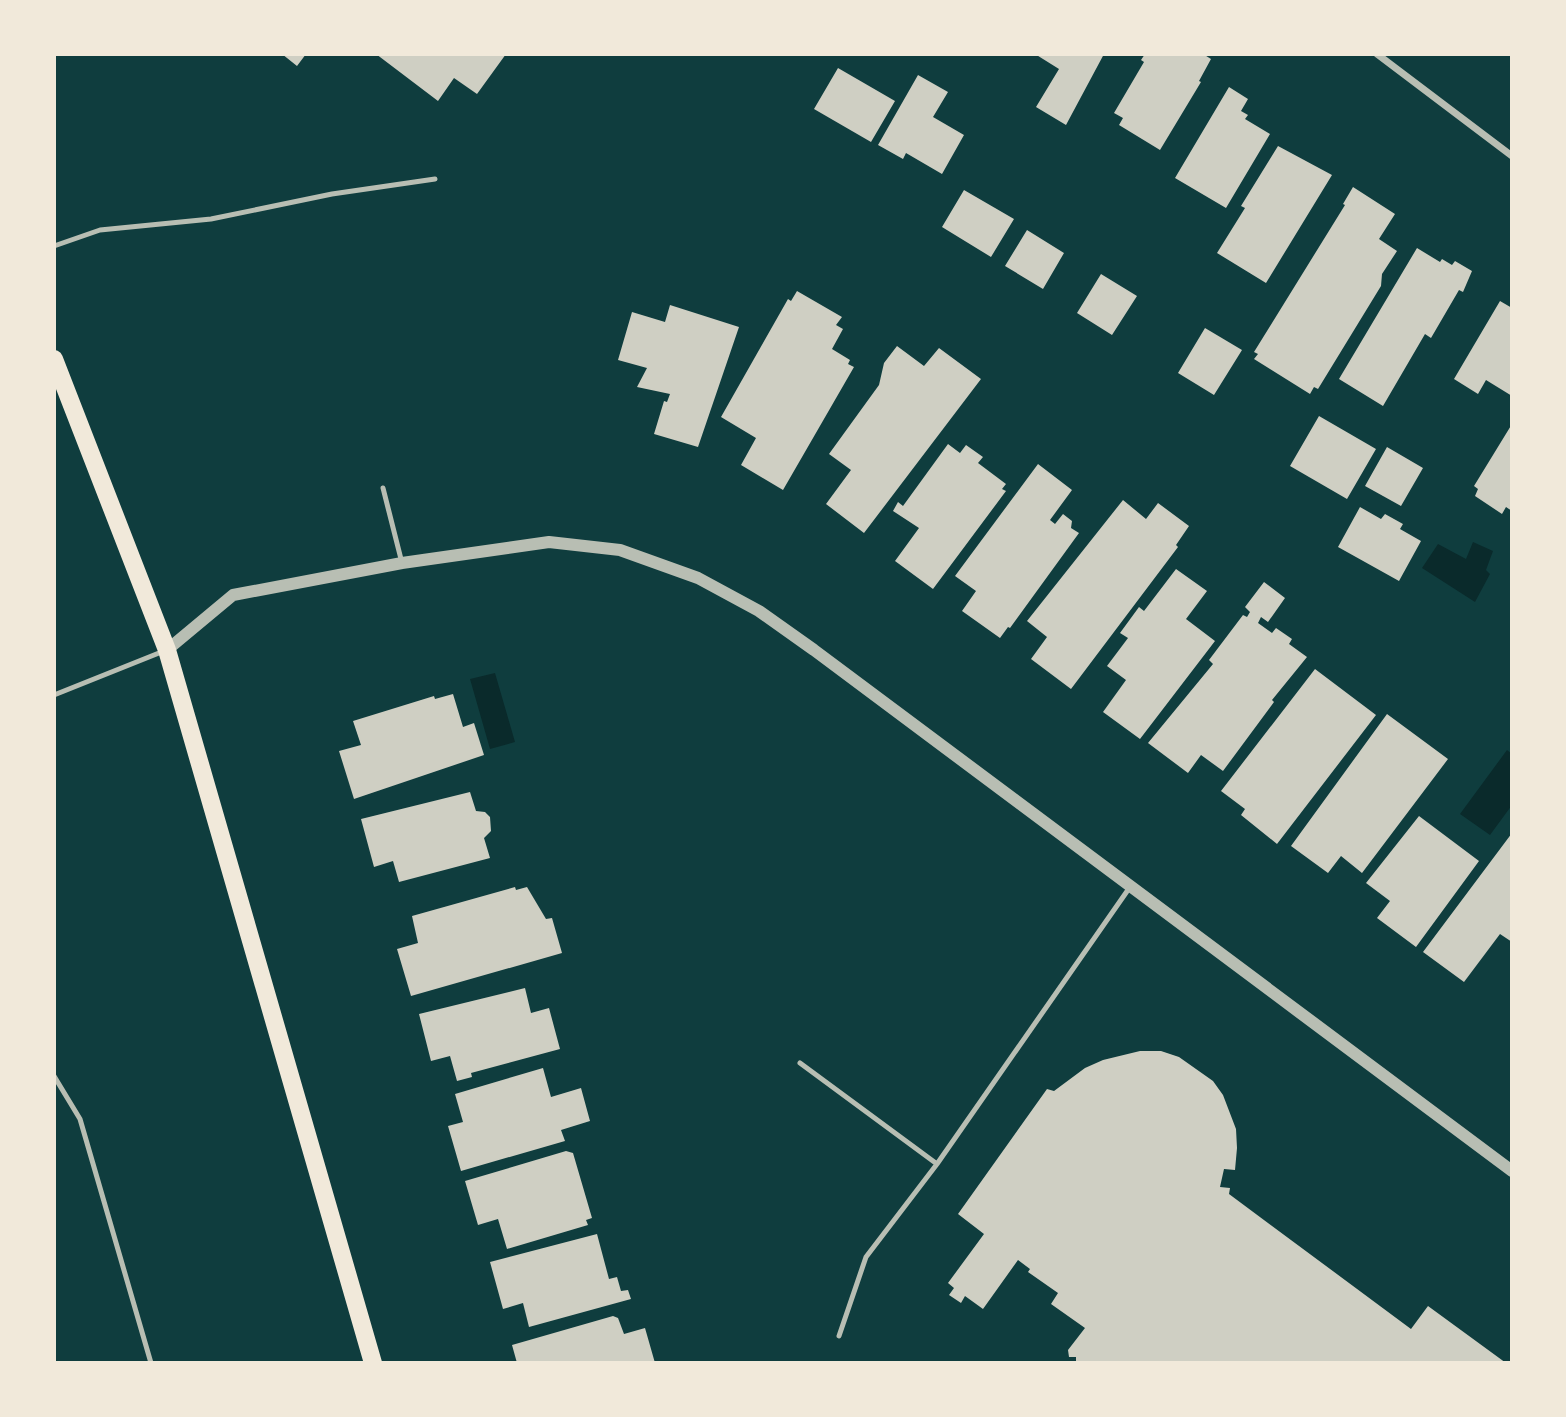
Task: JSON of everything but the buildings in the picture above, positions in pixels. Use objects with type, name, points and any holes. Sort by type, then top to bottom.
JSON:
[{"type":"main road","points":[[54,359],[167,650],[373,1363]]},
{"type":"street","points":[[1377,54],[1512,156]]},
{"type":"street","points":[[167,650],[233,596],[402,563],[550,542],[620,550],[698,578],[770,619],[1512,1171]]},
{"type":"lane","points":[[54,246],[100,230],[211,219],[332,194],[435,179]]},
{"type":"lane","points":[[383,488],[402,563]]},
{"type":"lane","points":[[54,695],[167,650]]},
{"type":"lane","points":[[839,1336],[866,1257],[937,1164],[1130,887]]},
{"type":"lane","points":[[800,1063],[937,1164]]},
{"type":"lane","points":[[54,1076],[80,1119],[151,1363]]},
{"type":"water","points":[[1473,542],[1493,551],[1486,570],[1490,574],[1475,602],[1422,568],[1438,544],[1466,559]]},
{"type":"water","points":[[495,673],[515,742],[490,749],[470,679]]},
{"type":"water","points":[[1507,750],[1512,754],[1512,805],[1490,835],[1460,814]]}]
